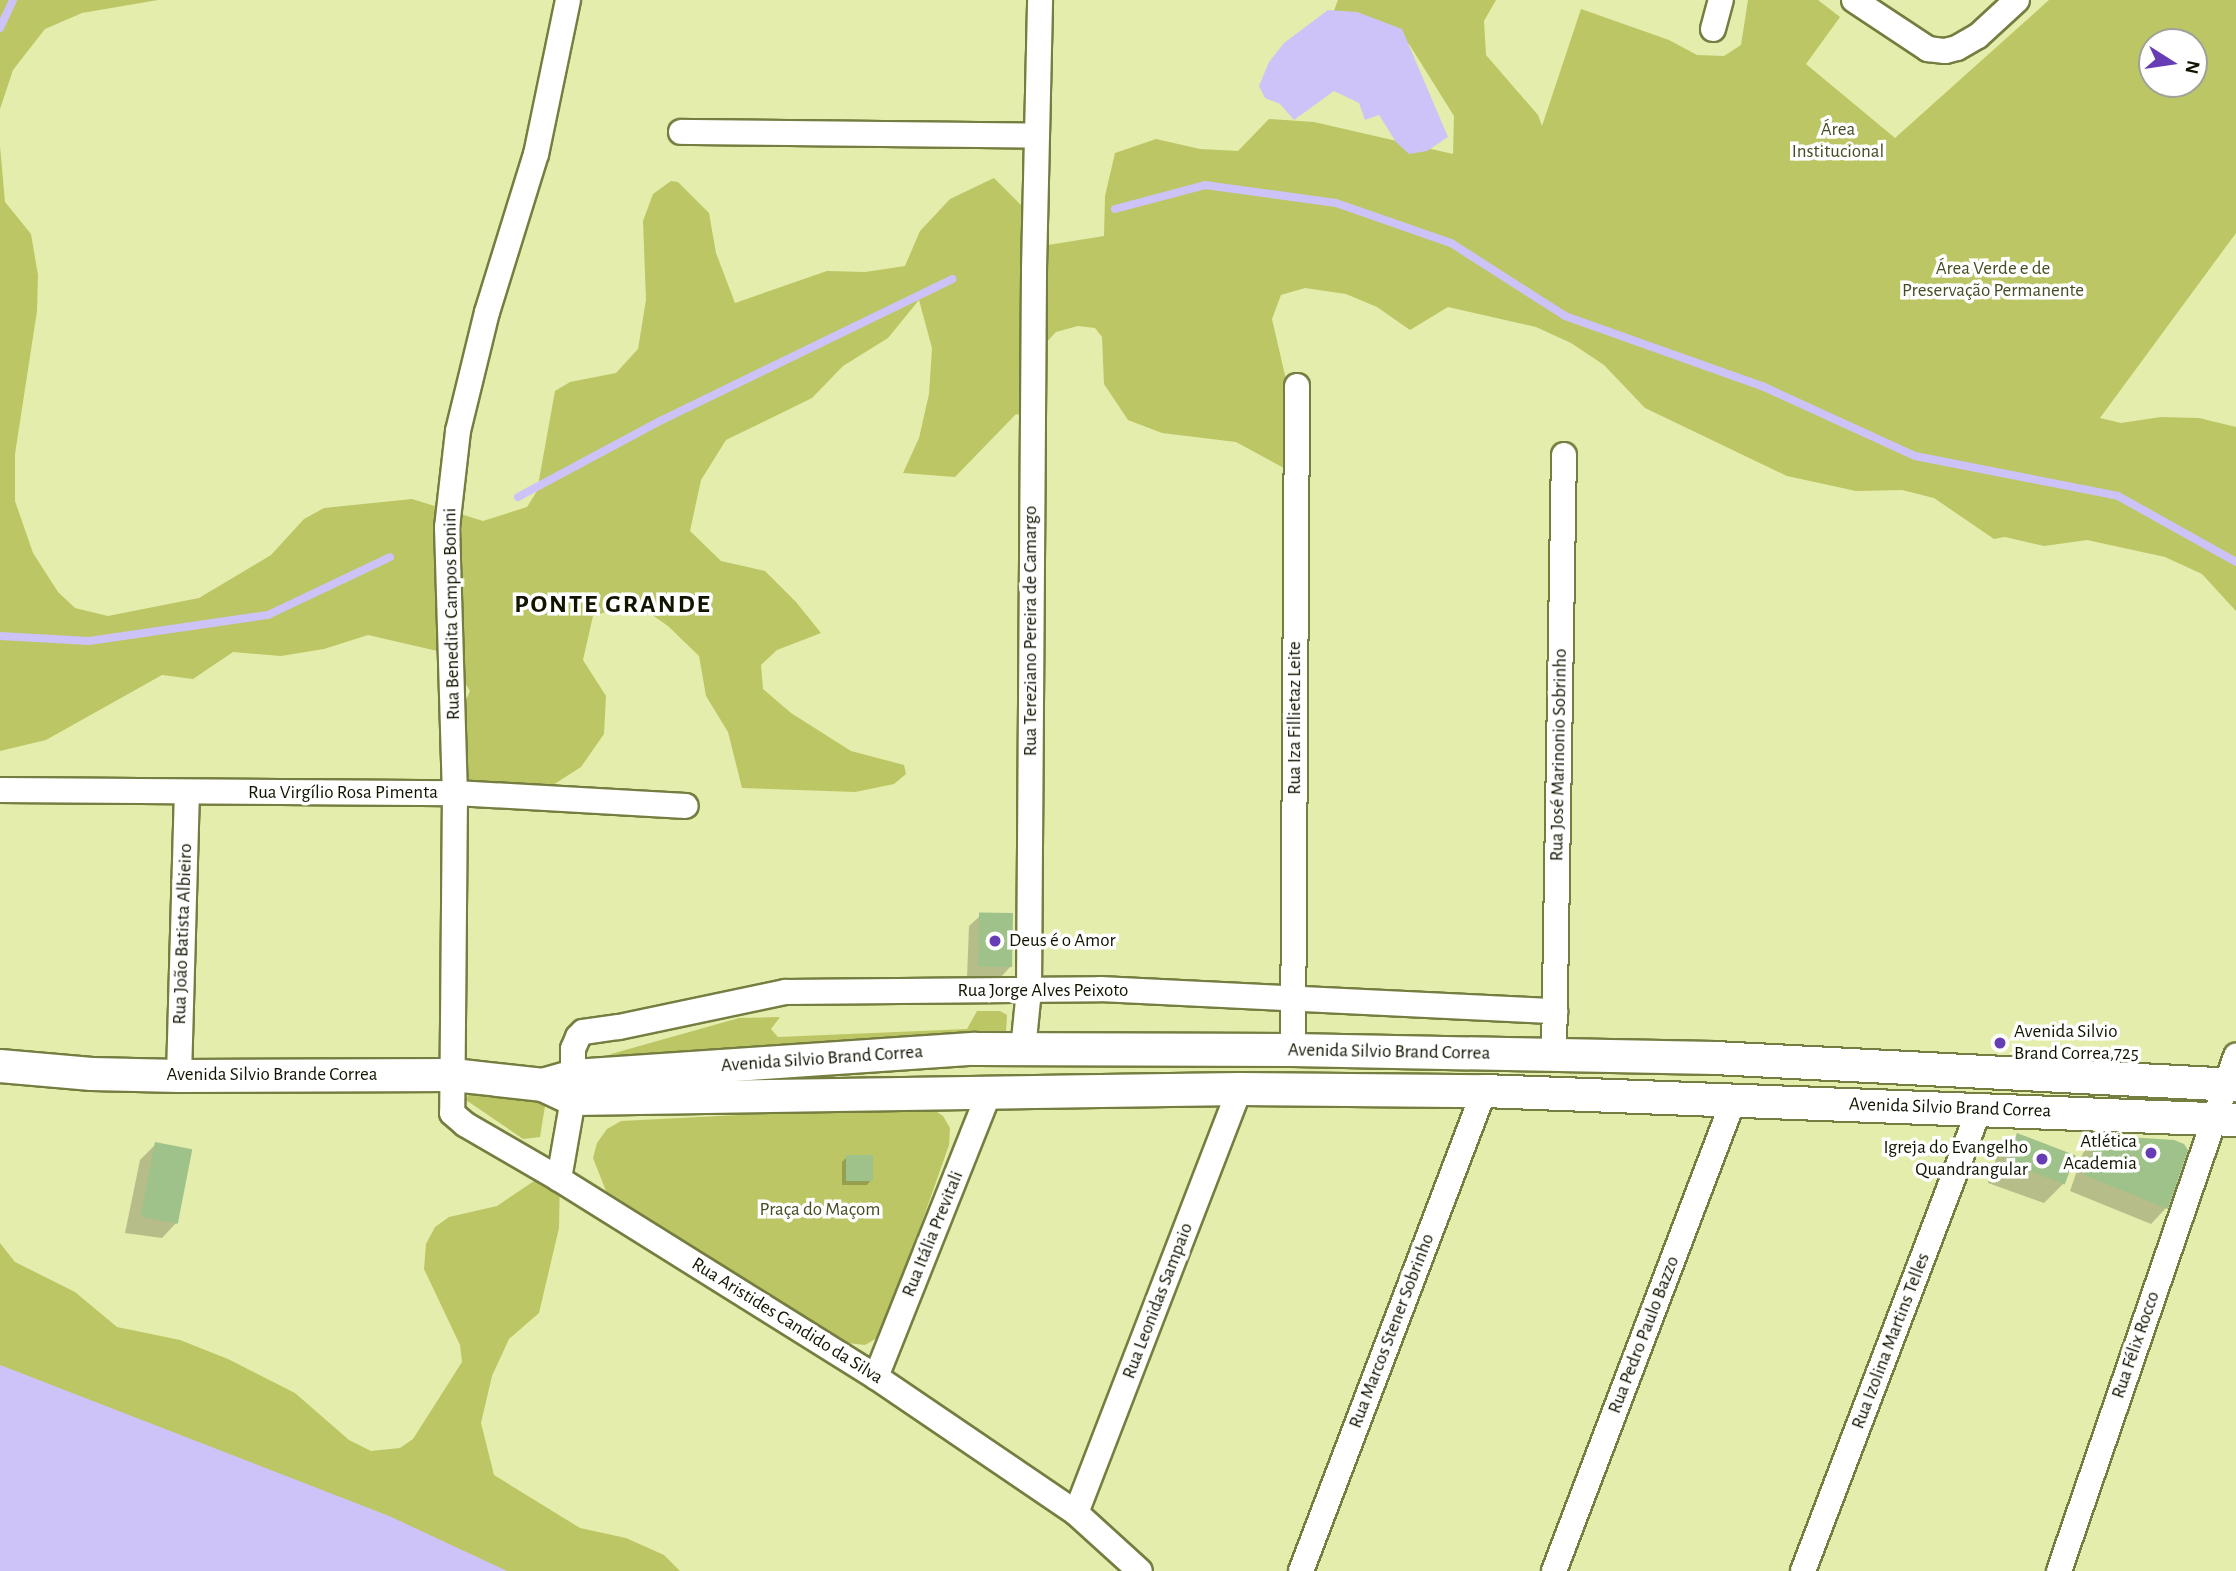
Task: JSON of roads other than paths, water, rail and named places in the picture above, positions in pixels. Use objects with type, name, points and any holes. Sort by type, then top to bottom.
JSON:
[{"type":"main road","name":"Avenida Silvio Brand Correa","points":[[573,1088],[975,1049],[1293,1050],[1715,1058],[2233,1076]]},
{"type":"main road","name":"Avenida Silvio Brande Correa","points":[[0,1066],[92,1074],[179,1076],[453,1074],[573,1088]]},
{"type":"main road","name":"Avenida Silvio Brand Correa","points":[[573,1088],[1484,1090],[2224,1119]]},
{"type":"street","name":"Rua Benedita Campos Bonini","points":[[453,1074],[455,793],[447,527],[458,431],[487,312],[536,154],[568,0]]},
{"type":"street","name":"Rua Tereziano Pereira de Camargo","points":[[1023,1050],[1029,990],[1035,212],[1040,0]]},
{"type":"street","points":[[1713,29],[1721,0]]},
{"type":"street","points":[[1854,0],[1928,49],[1957,48],[1978,36],[2017,0]]},
{"type":"street","points":[[681,132],[1037,136]]},
{"type":"street","name":"Rua Iza Fillietaz Leite","points":[[1293,1050],[1297,386]]},
{"type":"street","name":"Rua José Marinonio Sobrinho","points":[[1554,1055],[1564,455]]},
{"type":"street","name":"Rua Virgílio Rosa Pimenta","points":[[0,790],[455,793],[687,806]]},
{"type":"street","name":"Rua João Batista Albieiro","points":[[179,1076],[187,793]]},
{"type":"street","name":"Rua Jorge Alves Peixoto","points":[[559,1178],[573,1088],[574,1043],[583,1032],[785,992],[1100,989],[1555,1011]]},
{"type":"street","name":"Rua Aristides Candido da Silva","points":[[453,1074],[452,1113],[466,1125],[559,1178],[876,1377],[1076,1513],[1140,1571]]},
{"type":"street","name":"Rua Félix Rocco","points":[[2059,1571],[2224,1119],[2233,1076]]},
{"type":"street","name":"Rua Leonidas Sampaio","points":[[1076,1513],[1240,1088]]},
{"type":"street","name":"Rua Marcos Stener Sobrinho","points":[[1301,1571],[1484,1090]]},
{"type":"street","name":"Rua Itália Previtali","points":[[876,1377],[990,1091]]},
{"type":"street","name":"Rua Pedro Paulo Bazzo","points":[[1554,1571],[1734,1099]]},
{"type":"street","name":"Rua Izolina Martins Telles","points":[[1803,1571],[1979,1110]]},
{"type":"waterway","points":[[0,28],[13,0]]},
{"type":"waterway","points":[[1115,209],[1205,185],[1336,203],[1451,243],[1565,316],[1762,386],[1915,456],[2118,496],[2236,562]]},
{"type":"waterway","points":[[518,497],[660,421],[952,279]]},
{"type":"waterway","points":[[0,636],[89,641],[268,615],[390,557]]},
{"type":"place","name":"Deus é o Amor","points":[[995,941]]},
{"type":"place","name":"Avenida Silvio Brand Correa,725","points":[[2000,1043]]},
{"type":"place","name":"Atlética Academia","points":[[2151,1153]]},
{"type":"place","name":"Igreja do Evangelho Quandrangular","points":[[2042,1159]]},
{"type":"district","name":"PONTE GRANDE","points":[[613,605]]},
{"type":"park label","name":"Área Institucional","points":[[1838,141]]},
{"type":"park label","name":"Área Verde e de Preservação Permanente","points":[[1993,280]]},
{"type":"park label","name":"Praça do Maçom","points":[[820,1210]]}]
